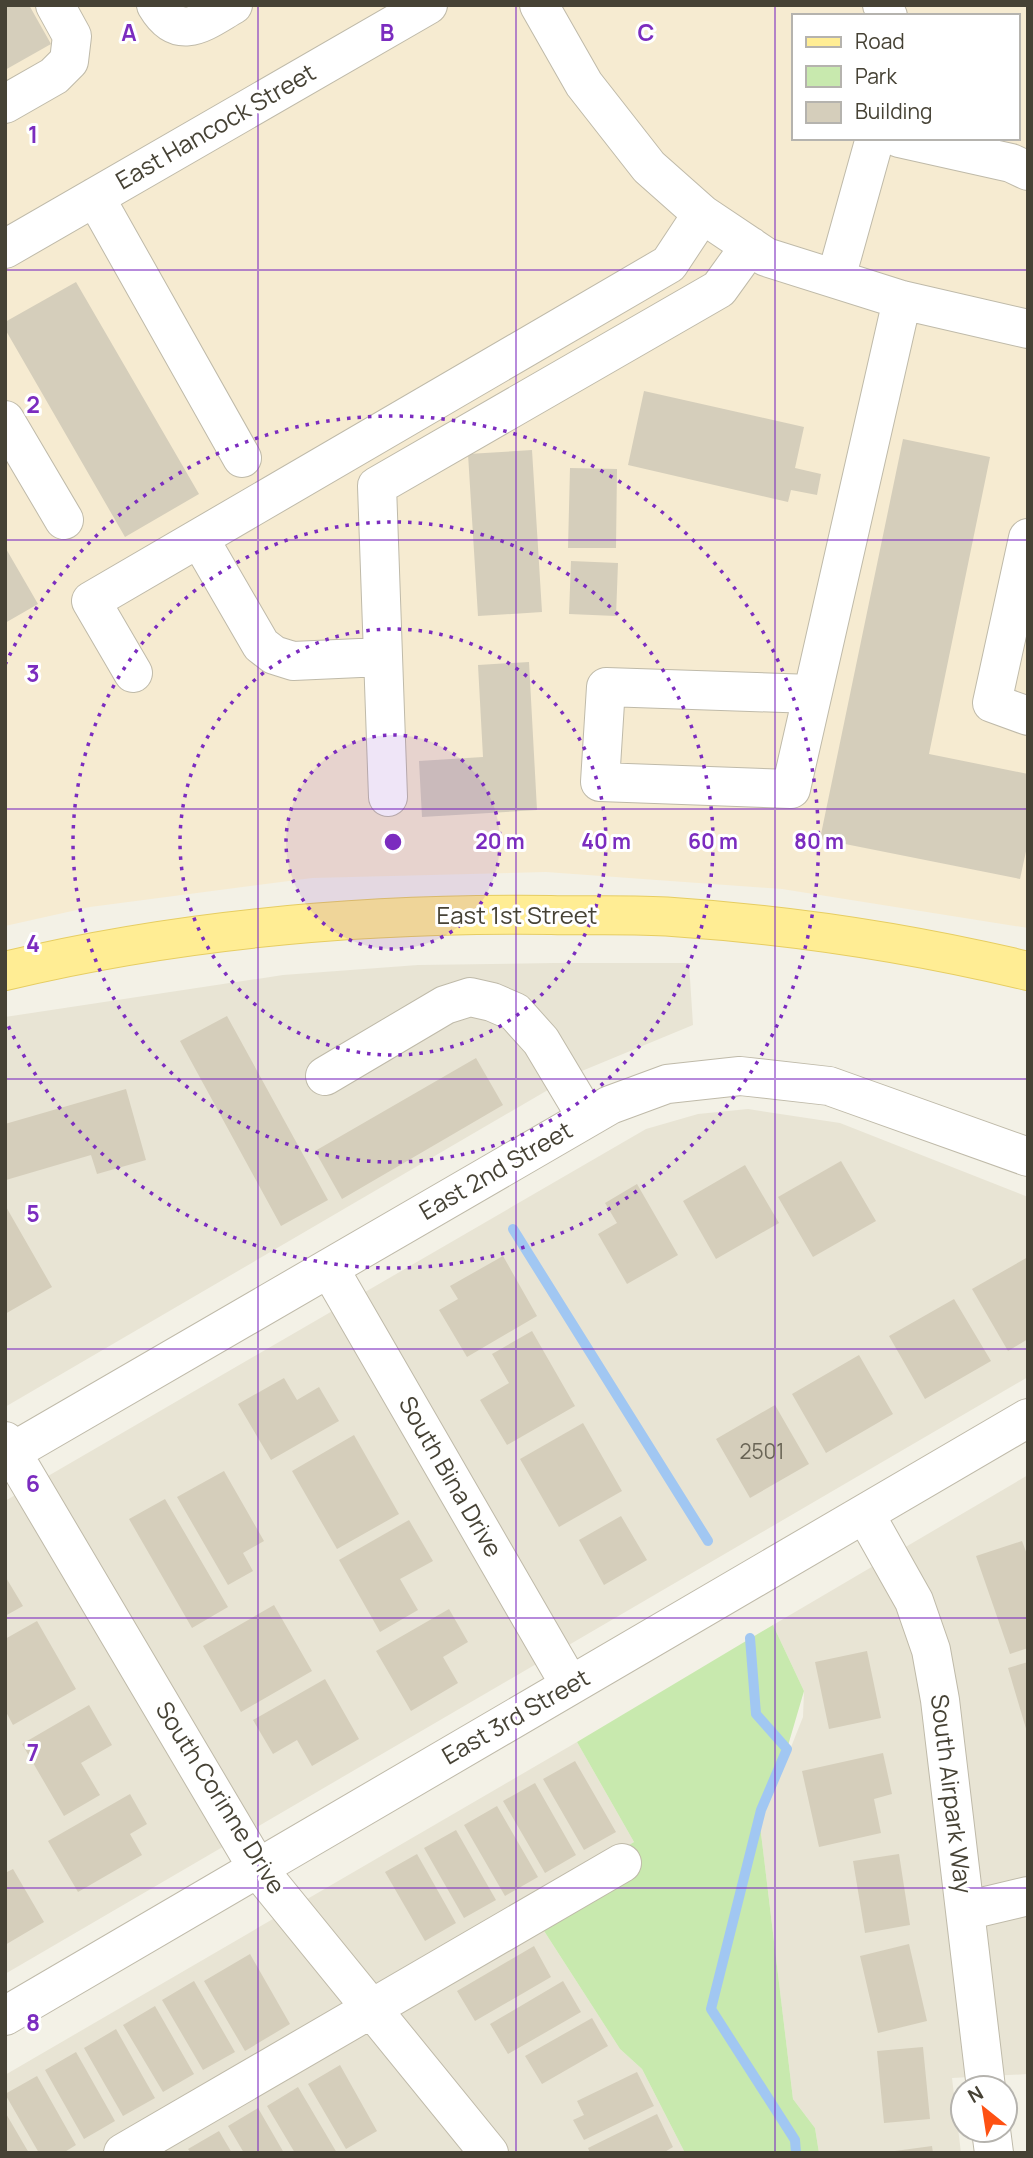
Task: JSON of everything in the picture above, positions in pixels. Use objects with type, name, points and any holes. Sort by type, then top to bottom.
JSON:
[{"type":"main road","name":"East 1st Street","points":[[5,971],[60,958],[200,936],[337,919],[471,914],[670,917],[818,930],[965,956],[1028,971]]},
{"type":"street","points":[[5,104],[54,76],[69,61],[72,36],[55,5]]},
{"type":"street","points":[[156,5],[161,14],[175,24],[194,27],[233,5]]},
{"type":"street","name":"East Hancock Street","points":[[5,249],[428,5]]},
{"type":"street","points":[[539,5],[584,84],[649,167],[702,214],[766,257],[902,300],[1028,329]]},
{"type":"street","points":[[836,278],[874,140]]},
{"type":"street","points":[[908,140],[1011,163],[1028,171]]},
{"type":"street","points":[[95,197],[242,458]]},
{"type":"street","points":[[133,673],[91,601],[669,264],[702,214]]},
{"type":"street","points":[[388,797],[377,486],[719,289],[750,246]]},
{"type":"street","points":[[812,694],[606,687],[600,782],[791,789],[902,300]]},
{"type":"street","points":[[5,420],[64,520]]},
{"type":"street","points":[[199,538],[261,645],[274,654],[293,662],[382,657]]},
{"type":"street","points":[[1028,538],[992,703],[1028,716]]},
{"type":"street","points":[[324,1076],[444,1005],[470,997],[492,1002],[515,1012],[541,1041],[587,1118]]},
{"type":"street","name":"East 2nd Street","points":[[7,1450],[610,1105],[667,1084],[740,1076],[829,1086],[1028,1157]]},
{"type":"street","name":"South Bina Drive","points":[[329,1268],[570,1685]]},
{"type":"street","name":"East 3rd Street","points":[[5,2016],[1028,1418]]},
{"type":"street","name":"South Corinne Drive","points":[[7,1450],[258,1869],[370,2009],[476,2149]]},
{"type":"street","name":"South Airpark Way","points":[[865,1514],[914,1601],[931,1650],[940,1700],[984,2074]]},
{"type":"street","points":[[123,2153],[622,1863]]},
{"type":"street","points":[[965,1911],[1028,1896]]},
{"type":"shaded area","points":[[5,5],[1028,5],[1028,928],[782,889],[546,872],[312,878],[90,907],[5,926]]},
{"type":"shaded area","points":[[689,963],[693,1025],[577,1073],[5,1407],[5,1017],[283,975],[418,965]]},
{"type":"shaded area","points":[[748,1109],[840,1123],[1028,1197],[1028,1377],[5,1974],[5,1501],[646,1129],[698,1114]]},
{"type":"shaded area","points":[[1028,1475],[1028,2074],[949,2074],[949,2144],[960,2144],[961,2153],[819,2153],[815,2128],[793,2099],[760,1825],[803,1717],[804,1691],[773,1625]]},
{"type":"shaded area","points":[[577,1742],[634,1842],[528,1906],[620,2049],[642,2069],[685,2153],[5,2153],[5,2075]]},
{"type":"green space","points":[[773,1625],[804,1691],[760,1825],[793,2099],[815,2128],[819,2153],[685,2153],[642,2069],[620,2049],[528,1906],[634,1842],[577,1742]]},
{"type":"building","points":[[5,5],[29,5],[51,44],[5,70]]},
{"type":"building","points":[[76,282],[199,494],[125,537],[5,329],[5,322]]},
{"type":"building","points":[[644,391],[804,427],[795,468],[821,474],[817,495],[791,490],[788,502],[628,465]]},
{"type":"building","points":[[903,439],[990,457],[929,754],[1028,774],[1028,842],[1020,879],[820,839]]},
{"type":"building","points":[[532,450],[542,612],[478,616],[468,454]]},
{"type":"building","points":[[570,468],[617,469],[616,548],[568,548]]},
{"type":"building","points":[[5,547],[38,604],[5,623]]},
{"type":"building","points":[[571,561],[618,563],[616,616],[569,614]]},
{"type":"building","points":[[529,662],[537,810],[422,817],[419,761],[483,757],[478,665]]},
{"type":"building","points":[[227,1016],[328,1200],[281,1226],[180,1041]]},
{"type":"building","points":[[476,1058],[503,1105],[342,1199],[315,1151]]},
{"type":"building","points":[[126,1089],[146,1160],[97,1174],[91,1155],[6,1180],[5,1124]]},
{"type":"building","points":[[841,1161],[876,1221],[813,1257],[778,1197]]},
{"type":"building","points":[[745,1165],[779,1223],[716,1259],[683,1201]]},
{"type":"building","points":[[637,1184],[678,1255],[627,1284],[598,1234],[617,1223],[605,1203]]},
{"type":"building","points":[[5,1205],[52,1287],[5,1314]]},
{"type":"building","points":[[503,1256],[537,1316],[467,1357],[439,1310],[458,1299],[450,1286]]},
{"type":"building","points":[[1028,1257],[1028,1339],[1008,1351],[972,1289]]},
{"type":"building","points":[[954,1299],[991,1361],[925,1399],[889,1336]]},
{"type":"building","points":[[532,1331],[575,1406],[507,1445],[480,1400],[509,1383],[492,1354]]},
{"type":"building","points":[[859,1355],[893,1414],[826,1453],[792,1394]]},
{"type":"building","points":[[284,1378],[297,1400],[319,1387],[339,1421],[271,1460],[238,1404]]},
{"type":"building","points":[[775,1405],[809,1464],[750,1498],[716,1439]]},
{"type":"building","points":[[583,1423],[622,1491],[559,1527],[520,1459]]},
{"type":"building","points":[[354,1435],[399,1514],[337,1549],[292,1471]]},
{"type":"building","points":[[224,1471],[264,1541],[243,1553],[253,1571],[228,1585],[177,1497]]},
{"type":"building","points":[[165,1499],[228,1607],[192,1628],[129,1519]]},
{"type":"building","points":[[621,1516],[647,1560],[604,1585],[579,1540]]},
{"type":"building","points":[[409,1520],[433,1561],[400,1579],[418,1610],[380,1632],[339,1560]]},
{"type":"building","points":[[1022,1541],[1028,1557],[1028,1648],[1010,1654],[976,1556]]},
{"type":"building","points":[[5,1576],[23,1606],[5,1616]]},
{"type":"building","points":[[274,1605],[312,1671],[241,1712],[203,1646]]},
{"type":"building","points":[[449,1609],[468,1642],[443,1657],[458,1683],[411,1711],[376,1651]]},
{"type":"building","points":[[37,1621],[76,1689],[13,1725],[5,1710],[5,1639]]},
{"type":"building","points":[[867,1651],[881,1718],[829,1729],[815,1662]]},
{"type":"building","points":[[1028,1662],[1028,1732],[1027,1732],[1008,1668]]},
{"type":"building","points":[[325,1679],[359,1739],[312,1766],[297,1740],[273,1754],[253,1720]]},
{"type":"building","points":[[89,1705],[112,1745],[81,1763],[100,1795],[64,1816],[22,1744]]},
{"type":"building","points":[[883,1753],[892,1794],[874,1799],[881,1833],[819,1847],[802,1771]]},
{"type":"building","points":[[575,1761],[616,1832],[584,1850],[543,1779]]},
{"type":"building","points":[[535,1783],[576,1855],[545,1873],[503,1801]]},
{"type":"building","points":[[130,1794],[147,1824],[130,1834],[142,1855],[78,1892],[48,1841]]},
{"type":"building","points":[[497,1806],[538,1877],[505,1896],[464,1825]]},
{"type":"building","points":[[456,1830],[496,1900],[464,1918],[424,1848]]},
{"type":"building","points":[[417,1854],[456,1923],[425,1941],[385,1872]]},
{"type":"building","points":[[899,1854],[910,1925],[865,1933],[853,1861]]},
{"type":"building","points":[[13,1869],[44,1922],[5,1945],[5,1873]]},
{"type":"building","points":[[909,1944],[927,2021],[878,2033],[860,1956]]},
{"type":"building","points":[[534,1946],[551,1977],[475,2021],[457,1991]]},
{"type":"building","points":[[250,1954],[290,2024],[245,2051],[204,1981]]},
{"type":"building","points":[[194,1981],[235,2052],[203,2070],[162,2000]]},
{"type":"building","points":[[563,1981],[581,2012],[508,2054],[490,2024]]},
{"type":"building","points":[[155,2006],[194,2074],[163,2092],[123,2025]]},
{"type":"building","points":[[592,2018],[608,2046],[542,2084],[525,2056]]},
{"type":"building","points":[[116,2029],[155,2098],[123,2116],[84,2048]]},
{"type":"building","points":[[923,2047],[930,2119],[884,2123],[877,2051]]},
{"type":"building","points":[[76,2052],[115,2121],[84,2139],[45,2070]]},
{"type":"building","points":[[340,2065],[377,2131],[346,2149],[308,2084]]},
{"type":"building","points":[[637,2072],[654,2106],[584,2140],[573,2120],[584,2115],[577,2101]]},
{"type":"building","points":[[37,2076],[76,2145],[63,2153],[39,2153],[5,2094]]},
{"type":"building","points":[[298,2087],[337,2153],[295,2153],[267,2106]]},
{"type":"building","points":[[258,2108],[284,2153],[244,2153],[228,2126]]},
{"type":"building","points":[[5,2112],[29,2153],[5,2153]]},
{"type":"building","points":[[657,2114],[673,2147],[663,2153],[590,2153],[588,2148]]},
{"type":"building","points":[[219,2131],[232,2153],[191,2153],[188,2149]]},
{"type":"building","points":[[932,2146],[933,2153],[895,2153],[895,2151]]},
{"type":"waterway","points":[[513,1229],[708,1541]]},
{"type":"waterway","points":[[750,1638],[756,1714],[787,1749],[761,1810],[711,2009],[795,2140],[796,2153]]}]
